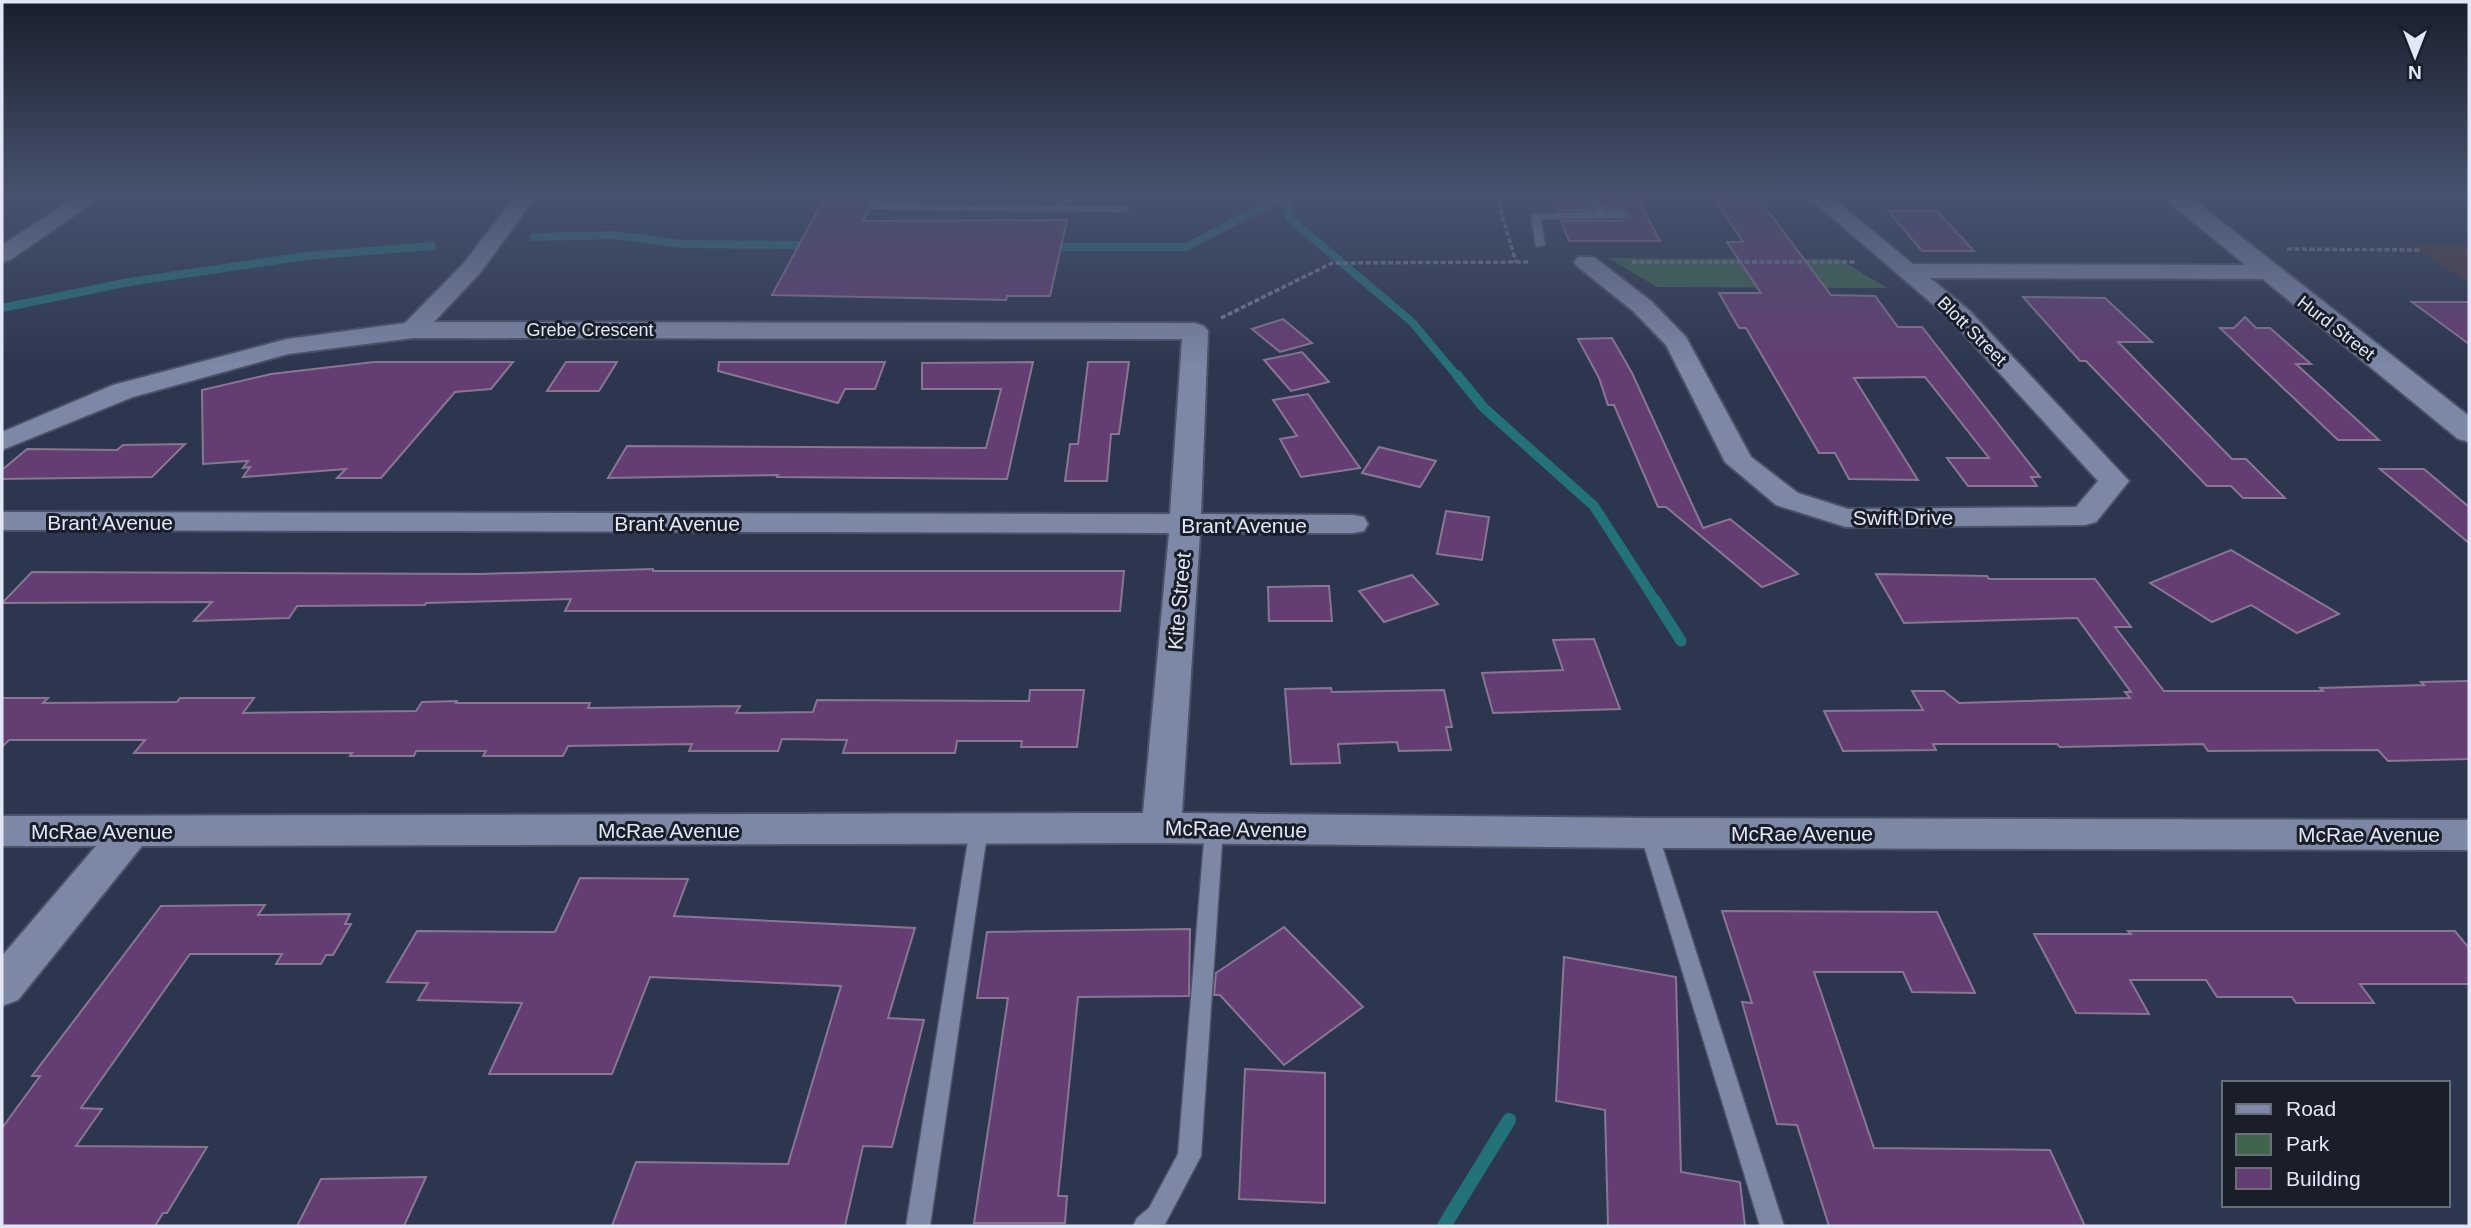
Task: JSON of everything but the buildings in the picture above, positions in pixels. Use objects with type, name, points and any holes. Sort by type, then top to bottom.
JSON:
[{"type":"street","points":[[413,330],[484,252]]},
{"type":"street","name":"Blott Street","points":[[1884,252],[1959,315],[2113,481]]},
{"type":"street","name":"Hurd Street","points":[[2242,252],[2469,432]]},
{"type":"street","name":"Swift Drive","points":[[1586,262],[1642,306],[1677,342],[1739,462],[1787,499],[1846,518],[2085,516],[2113,481]]},
{"type":"street","points":[[1902,267],[2266,272]]},
{"type":"street","name":"Grebe Crescent","points":[[2,442],[136,388],[287,347],[413,330],[1195,331]]},
{"type":"street","name":"Kite Street","points":[[1161,828],[1185,525],[1195,331]]},
{"type":"street","name":"Brant Avenue","points":[[2,521],[1353,524]]},
{"type":"street","name":"McRae Avenue","points":[[2,831],[1161,828],[1648,833],[2469,835]]},
{"type":"street","points":[[2,987],[131,831]]},
{"type":"lane","points":[[918,1226],[979,828]]},
{"type":"lane","points":[[1145,1226],[1157,1216],[1189,1156],[1214,829]]},
{"type":"lane","points":[[1648,833],[1772,1226]]},
{"type":"path","points":[[1513,252],[1516,262]]},
{"type":"path","points":[[1195,331],[1332,263],[1586,262],[1902,267]]},
{"type":"shaded area","points":[[2423,252],[2469,252],[2469,283]]},
{"type":"green space","points":[[1608,258],[1839,259],[1887,288],[1657,287]]},
{"type":"waterway","points":[[2,308],[129,282],[306,256],[353,252]]},
{"type":"waterway","points":[[1330,252],[1412,322],[1458,377]]},
{"type":"waterway","points":[[1457,375],[1484,408],[1594,506],[1656,602]]},
{"type":"waterway","points":[[1655,600],[1681,641]]},
{"type":"waterway","points":[[1444,1226],[1509,1120]]}]
